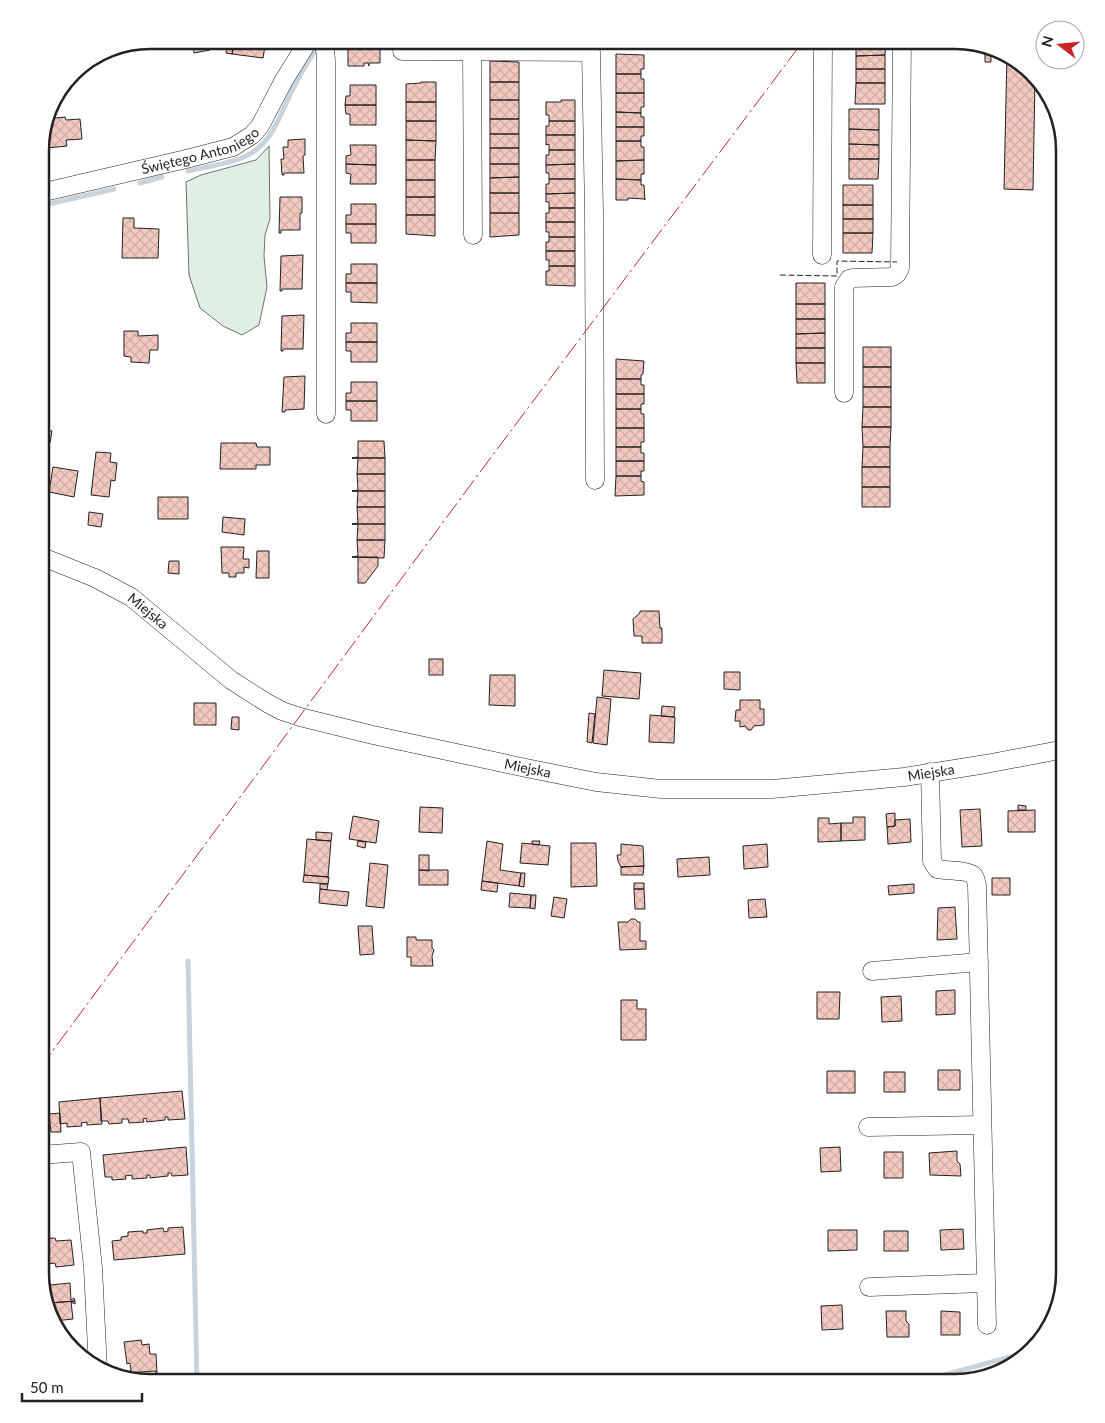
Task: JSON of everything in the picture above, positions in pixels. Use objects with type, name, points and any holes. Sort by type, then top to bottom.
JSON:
[{"type":"street","name":"Świętego Antoniego","points":[[49,190],[233,147],[252,135],[260,126],[303,49]]},
{"type":"street","points":[[325,49],[326,414]]},
{"type":"street","points":[[402,49],[402,51],[591,52],[595,480]]},
{"type":"street","points":[[822,255],[823,49]]},
{"type":"street","points":[[844,393],[844,287],[846,282],[853,278],[892,277],[898,274],[900,268],[902,49]]},
{"type":"street","points":[[472,51],[472,235]]},
{"type":"street","name":"Miejska","points":[[49,560],[95,578],[131,597],[226,676],[267,703],[300,717],[373,735],[587,780],[661,790],[772,789],[904,777],[1056,751]]},
{"type":"street","points":[[930,772],[932,861],[937,869],[968,872],[974,876],[977,885],[987,1325]]},
{"type":"street","points":[[872,971],[979,962]]},
{"type":"street","points":[[868,1128],[982,1126]]},
{"type":"street","points":[[49,1154],[81,1152],[93,1268],[98,1360]]},
{"type":"street","points":[[869,1286],[985,1283]]},
{"type":"green space","points":[[269,146],[270,219],[265,235],[264,256],[267,287],[259,325],[242,335],[223,326],[200,308],[189,275],[186,182],[201,175],[256,160]]},
{"type":"building","points":[[193,49],[210,50],[194,53]]},
{"type":"building","points":[[226,49],[233,49],[232,54],[226,53]]},
{"type":"building","points":[[233,49],[264,49],[263,58],[232,54]]},
{"type":"building","points":[[348,49],[380,49],[380,63],[369,63],[369,66],[368,63],[364,63],[364,66],[348,66]]},
{"type":"building","points":[[856,49],[885,49],[885,55],[856,56]]},
{"type":"building","points":[[985,53],[991,55],[991,62],[985,62]]},
{"type":"building","points":[[616,54],[644,55],[644,69],[641,69],[641,74],[616,74]]},
{"type":"building","points":[[885,55],[885,69],[856,69],[856,56]]},
{"type":"building","points":[[490,61],[519,62],[519,82],[490,82]]},
{"type":"building","points":[[1007,63],[1027,78],[1035,88],[1033,190],[1004,189]]},
{"type":"building","points":[[856,69],[885,69],[885,83],[856,83]]},
{"type":"building","points":[[616,74],[641,74],[641,79],[644,79],[644,93],[616,93]]},
{"type":"building","points":[[436,82],[436,102],[406,102],[406,84]]},
{"type":"building","points":[[490,82],[519,82],[519,100],[490,100]]},
{"type":"building","points":[[856,83],[885,83],[885,104],[855,104]]},
{"type":"building","points":[[350,85],[376,85],[376,105],[345,105],[346,96],[350,96]]},
{"type":"building","points":[[616,93],[644,93],[644,107],[641,107],[641,113],[616,112]]},
{"type":"building","points":[[490,100],[519,100],[519,119],[490,119]]},
{"type":"building","points":[[561,100],[575,100],[575,121],[549,121],[549,115],[546,115],[546,102],[561,102]]},
{"type":"building","points":[[406,102],[436,102],[436,121],[406,121]]},
{"type":"building","points":[[345,105],[376,105],[376,125],[350,125],[350,114],[346,114]]},
{"type":"building","points":[[849,109],[879,109],[879,130],[849,129]]},
{"type":"building","points":[[616,112],[641,113],[641,117],[644,117],[644,127],[616,127]]},
{"type":"building","points":[[65,117],[66,120],[80,119],[82,139],[66,140],[67,146],[49,148],[54,118]]},
{"type":"building","points":[[490,119],[519,119],[519,134],[490,134]]},
{"type":"building","points":[[406,121],[436,121],[436,141],[406,140]]},
{"type":"building","points":[[549,121],[575,121],[575,135],[546,135],[546,126],[549,126]]},
{"type":"building","points":[[616,127],[644,127],[644,136],[641,136],[641,141],[616,141]]},
{"type":"building","points":[[849,129],[879,130],[879,145],[849,144]]},
{"type":"building","points":[[490,134],[519,134],[519,148],[490,148]]},
{"type":"building","points":[[546,135],[575,135],[575,150],[549,150],[549,144],[546,145]]},
{"type":"building","points":[[305,139],[304,173],[284,173],[282,175],[281,159],[284,159],[283,147],[288,147],[288,140]]},
{"type":"building","points":[[406,140],[436,141],[435,160],[406,160]]},
{"type":"building","points":[[616,141],[641,141],[641,147],[644,147],[644,160],[616,161]]},
{"type":"building","points":[[849,144],[879,145],[879,159],[849,159]]},
{"type":"building","points":[[350,145],[376,145],[376,165],[346,164],[346,156],[351,155]]},
{"type":"building","points":[[490,148],[519,148],[519,164],[490,164]]},
{"type":"building","points":[[549,150],[575,150],[575,164],[546,165],[546,155],[549,155]]},
{"type":"building","points":[[849,159],[879,159],[878,179],[849,179]]},
{"type":"building","points":[[406,160],[435,160],[435,180],[406,180]]},
{"type":"building","points":[[644,160],[644,174],[641,174],[641,180],[616,179],[616,161]]},
{"type":"building","points":[[346,164],[376,165],[376,184],[350,184],[351,174],[346,173]]},
{"type":"building","points":[[490,164],[519,164],[519,177],[490,178]]},
{"type":"building","points":[[575,164],[575,179],[549,179],[549,173],[546,173],[546,165]]},
{"type":"building","points":[[519,177],[519,193],[490,193],[490,178]]},
{"type":"building","points":[[549,179],[575,179],[575,193],[546,194],[546,184],[549,184]]},
{"type":"building","points":[[616,179],[641,180],[641,185],[644,185],[645,200],[628,198],[628,200],[616,200]]},
{"type":"building","points":[[406,180],[435,180],[435,197],[406,197]]},
{"type":"building","points":[[843,185],[873,185],[873,205],[843,205]]},
{"type":"building","points":[[490,193],[519,193],[519,213],[490,213]]},
{"type":"building","points":[[575,193],[575,208],[549,208],[549,202],[546,202],[546,194]]},
{"type":"building","points":[[280,197],[302,197],[300,230],[281,230],[281,233],[279,233]]},
{"type":"building","points":[[406,197],[435,197],[435,215],[406,215]]},
{"type":"building","points":[[351,204],[376,204],[376,224],[346,224],[346,215],[351,215]]},
{"type":"building","points":[[843,205],[873,205],[873,219],[843,219]]},
{"type":"building","points":[[549,208],[575,208],[575,222],[546,222],[546,213],[549,213]]},
{"type":"building","points":[[490,213],[519,213],[519,235],[490,237]]},
{"type":"building","points":[[406,215],[435,215],[435,236],[406,234]]},
{"type":"building","points":[[123,218],[134,218],[134,228],[159,229],[158,258],[122,258]]},
{"type":"building","points":[[843,219],[873,219],[873,233],[843,233]]},
{"type":"building","points":[[546,222],[575,222],[575,237],[549,237],[549,232],[546,232]]},
{"type":"building","points":[[346,224],[376,224],[376,243],[351,243],[351,233],[346,233]]},
{"type":"building","points":[[843,233],[873,233],[872,253],[843,253]]},
{"type":"building","points":[[549,237],[575,237],[575,251],[546,251],[546,242],[549,242]]},
{"type":"building","points":[[546,251],[575,251],[575,266],[549,266],[549,260],[546,260]]},
{"type":"building","points":[[303,255],[302,289],[282,289],[280,291],[281,256]]},
{"type":"building","points":[[351,264],[377,264],[377,283],[346,283],[346,274],[351,274]]},
{"type":"building","points":[[549,266],[575,266],[575,286],[546,285],[546,271],[549,271]]},
{"type":"building","points":[[346,283],[377,283],[377,303],[351,302],[351,292],[346,292]]},
{"type":"building","points":[[796,283],[825,283],[825,304],[796,304]]},
{"type":"building","points":[[796,304],[825,304],[825,319],[796,319]]},
{"type":"building","points":[[304,315],[303,349],[283,349],[281,351],[282,316]]},
{"type":"building","points":[[796,319],[825,319],[825,333],[796,334]]},
{"type":"building","points":[[351,323],[377,323],[377,342],[346,342],[346,333],[351,333]]},
{"type":"building","points":[[124,331],[138,331],[138,336],[158,335],[158,350],[150,350],[149,363],[131,362],[131,357],[124,356]]},
{"type":"building","points":[[825,333],[825,348],[796,348],[796,334]]},
{"type":"building","points":[[346,342],[377,342],[377,362],[351,362],[351,351],[346,351]]},
{"type":"building","points":[[863,347],[891,347],[891,367],[863,367]]},
{"type":"building","points":[[796,348],[825,348],[825,363],[796,363]]},
{"type":"building","points":[[616,359],[644,361],[641,379],[616,379]]},
{"type":"building","points":[[796,363],[825,363],[825,383],[797,383]]},
{"type":"building","points":[[863,367],[891,367],[891,387],[863,387]]},
{"type":"building","points":[[305,376],[304,409],[285,410],[285,412],[282,412],[284,377]]},
{"type":"building","points":[[616,379],[641,379],[641,385],[644,385],[644,394],[616,394]]},
{"type":"building","points":[[351,382],[377,382],[377,401],[346,401],[346,393],[351,393]]},
{"type":"building","points":[[863,387],[891,387],[891,407],[863,407]]},
{"type":"building","points":[[616,394],[644,394],[644,404],[641,404],[641,409],[616,409]]},
{"type":"building","points":[[346,401],[377,401],[377,421],[351,421],[351,410],[346,410]]},
{"type":"building","points":[[863,407],[891,407],[891,427],[862,427]]},
{"type":"building","points":[[616,409],[641,409],[641,414],[644,414],[644,428],[616,428]]},
{"type":"building","points":[[862,427],[891,427],[890,447],[863,447]]},
{"type":"building","points":[[616,428],[644,428],[644,442],[641,442],[641,447],[616,447]]},
{"type":"building","points":[[49,430],[52,431],[49,443]]},
{"type":"building","points":[[358,441],[384,441],[385,458],[352,458],[358,457]]},
{"type":"building","points":[[221,443],[256,443],[257,447],[270,447],[270,465],[256,465],[256,469],[220,469]]},
{"type":"building","points":[[616,447],[641,447],[641,453],[644,453],[644,461],[616,461]]},
{"type":"building","points":[[863,447],[890,447],[890,467],[862,467]]},
{"type":"building","points":[[96,452],[111,453],[110,462],[117,463],[115,481],[111,480],[109,497],[91,495]]},
{"type":"building","points":[[358,458],[385,458],[385,474],[357,474]]},
{"type":"building","points":[[616,461],[644,461],[644,471],[641,471],[641,476],[616,476]]},
{"type":"building","points":[[53,467],[78,471],[74,497],[49,492]]},
{"type":"building","points":[[862,467],[890,467],[890,487],[862,487]]},
{"type":"building","points":[[357,474],[385,474],[385,491],[352,491],[358,490]]},
{"type":"building","points":[[616,476],[641,476],[641,481],[644,482],[644,495],[615,496]]},
{"type":"building","points":[[862,487],[890,487],[890,507],[862,507]]},
{"type":"building","points":[[358,491],[385,491],[385,507],[357,507]]},
{"type":"building","points":[[158,497],[188,497],[188,519],[158,519]]},
{"type":"building","points":[[357,507],[385,507],[385,524],[352,524],[358,523]]},
{"type":"building","points":[[89,512],[103,514],[101,527],[88,525]]},
{"type":"building","points":[[223,517],[245,519],[244,535],[222,532]]},
{"type":"building","points":[[358,524],[385,524],[385,540],[357,540]]},
{"type":"building","points":[[357,540],[385,540],[384,558],[352,557],[358,556]]},
{"type":"building","points":[[221,547],[244,547],[243,559],[249,559],[249,568],[244,567],[244,573],[236,573],[236,577],[229,577],[229,573],[222,573]]},
{"type":"building","points":[[257,551],[269,551],[269,578],[256,578]]},
{"type":"building","points":[[358,557],[378,557],[378,566],[365,583],[358,583]]},
{"type":"building","points":[[169,561],[179,561],[179,574],[168,573]]},
{"type":"building","points":[[640,611],[659,611],[662,643],[642,643],[642,636],[634,636],[633,619]]},
{"type":"building","points":[[429,659],[443,659],[443,675],[429,675]]},
{"type":"building","points":[[604,670],[641,673],[639,699],[602,696]]},
{"type":"building","points":[[724,672],[740,672],[740,690],[724,689]]},
{"type":"building","points":[[490,675],[515,675],[515,706],[489,705]]},
{"type":"building","points":[[597,697],[611,699],[607,745],[593,743]]},
{"type":"building","points":[[740,700],[760,700],[760,709],[764,709],[764,725],[754,726],[751,730],[748,730],[745,726],[740,727],[740,721],[735,721],[736,710],[740,710]]},
{"type":"building","points":[[194,703],[216,703],[216,725],[194,725]]},
{"type":"building","points":[[662,706],[675,707],[674,717],[661,716]]},
{"type":"building","points":[[589,713],[595,714],[592,743],[587,742]]},
{"type":"building","points":[[650,715],[675,717],[674,743],[649,742]]},
{"type":"building","points":[[232,717],[239,717],[239,730],[231,729]]},
{"type":"building","points":[[1018,805],[1026,806],[1026,810],[1018,810]]},
{"type":"building","points":[[420,807],[443,808],[442,833],[419,832]]},
{"type":"building","points":[[980,809],[982,846],[962,847],[960,810]]},
{"type":"building","points":[[1035,810],[1035,832],[1008,832],[1008,811]]},
{"type":"building","points":[[895,813],[895,826],[887,827],[886,814]]},
{"type":"building","points":[[353,816],[379,821],[376,843],[349,839]]},
{"type":"building","points":[[853,817],[865,817],[865,840],[841,841],[841,823],[853,823]]},
{"type":"building","points":[[818,818],[829,818],[829,824],[841,823],[841,841],[818,842]]},
{"type":"building","points":[[910,819],[911,842],[888,844],[887,827],[895,826],[895,820]]},
{"type":"building","points":[[316,832],[332,833],[331,841],[316,840]]},
{"type":"building","points":[[307,839],[331,841],[328,877],[304,875]]},
{"type":"building","points":[[358,841],[366,842],[365,848],[357,846]]},
{"type":"building","points":[[487,841],[503,844],[500,870],[521,873],[519,886],[482,881]]},
{"type":"building","points":[[532,841],[540,841],[539,845],[532,844]]},
{"type":"building","points":[[522,843],[550,846],[548,865],[520,863]]},
{"type":"building","points":[[571,843],[596,843],[597,886],[571,887]]},
{"type":"building","points":[[621,844],[643,846],[644,866],[621,867],[617,855],[621,855]]},
{"type":"building","points":[[767,844],[768,867],[744,869],[743,846]]},
{"type":"building","points":[[419,855],[429,855],[429,871],[419,870]]},
{"type":"building","points":[[709,857],[710,875],[678,877],[677,859]]},
{"type":"building","points":[[370,863],[388,865],[384,908],[366,906]]},
{"type":"building","points":[[644,866],[643,875],[621,875],[621,867]]},
{"type":"building","points":[[419,870],[448,870],[448,885],[419,885]]},
{"type":"building","points":[[521,873],[525,873],[524,887],[519,886]]},
{"type":"building","points":[[304,875],[329,877],[328,884],[303,882]]},
{"type":"building","points":[[992,878],[1010,878],[1010,895],[992,895]]},
{"type":"building","points":[[482,881],[498,883],[497,892],[481,890]]},
{"type":"building","points":[[634,883],[644,883],[644,889],[634,889]]},
{"type":"building","points":[[320,884],[328,884],[327,890],[320,889]]},
{"type":"building","points":[[914,884],[914,893],[889,895],[888,886]]},
{"type":"building","points":[[320,889],[349,892],[347,906],[319,903]]},
{"type":"building","points":[[634,889],[644,889],[645,909],[635,909]]},
{"type":"building","points":[[510,893],[531,895],[530,908],[509,907]]},
{"type":"building","points":[[531,895],[536,895],[535,909],[530,908]]},
{"type":"building","points":[[554,897],[567,899],[564,918],[551,916]]},
{"type":"building","points":[[765,899],[767,917],[749,918],[748,900]]},
{"type":"building","points":[[955,907],[957,939],[937,940],[938,908]]},
{"type":"building","points":[[631,919],[640,922],[640,941],[646,941],[646,949],[620,950],[618,922],[628,922]]},
{"type":"building","points":[[358,926],[372,926],[374,954],[360,955]]},
{"type":"building","points":[[407,937],[416,937],[416,940],[432,940],[432,948],[434,950],[432,956],[433,966],[411,966],[411,957],[407,957]]},
{"type":"building","points":[[955,990],[955,1014],[936,1015],[936,991]]},
{"type":"building","points":[[817,992],[840,992],[839,1019],[817,1019]]},
{"type":"building","points":[[901,996],[902,1021],[882,1022],[881,997]]},
{"type":"building","points":[[621,1000],[637,1000],[637,1009],[646,1009],[646,1040],[621,1040]]},
{"type":"building","points":[[938,1070],[960,1070],[960,1090],[938,1090]]},
{"type":"building","points":[[827,1071],[855,1071],[855,1093],[827,1093]]},
{"type":"building","points":[[884,1072],[905,1072],[905,1092],[884,1092]]},
{"type":"building","points":[[182,1091],[185,1119],[168,1120],[168,1117],[165,1117],[165,1120],[147,1122],[146,1118],[143,1119],[144,1122],[129,1123],[128,1119],[122,1119],[122,1123],[109,1124],[108,1121],[101,1121],[100,1098]]},
{"type":"building","points":[[100,1098],[102,1124],[87,1125],[87,1122],[81,1123],[82,1126],[67,1127],[67,1123],[60,1124],[59,1102]]},
{"type":"building","points":[[60,1113],[61,1132],[51,1132],[49,1114]]},
{"type":"building","points":[[186,1147],[188,1175],[172,1176],[171,1173],[168,1173],[168,1176],[150,1178],[150,1175],[147,1175],[147,1178],[132,1179],[132,1175],[125,1176],[126,1179],[112,1180],[112,1177],[105,1177],[103,1155]]},
{"type":"building","points":[[840,1147],[841,1171],[821,1172],[820,1148]]},
{"type":"building","points":[[957,1151],[957,1161],[960,1164],[961,1176],[930,1175],[929,1153]]},
{"type":"building","points":[[884,1152],[903,1152],[903,1178],[884,1178]]},
{"type":"building","points":[[183,1227],[185,1254],[114,1260],[112,1241],[121,1240],[121,1237],[128,1236],[128,1232],[143,1231],[143,1233],[147,1233],[147,1230],[163,1228],[164,1232],[168,1231],[168,1228]]},
{"type":"building","points":[[963,1229],[964,1249],[941,1250],[940,1230]]},
{"type":"building","points":[[828,1230],[857,1230],[857,1250],[828,1251]]},
{"type":"building","points":[[884,1231],[908,1231],[908,1251],[884,1251]]},
{"type":"building","points":[[49,1238],[55,1238],[56,1241],[71,1240],[74,1265],[56,1267],[55,1263],[49,1264]]},
{"type":"building","points":[[70,1283],[71,1300],[74,1298],[75,1301],[53,1303],[50,1285]]},
{"type":"building","points":[[75,1301],[75,1304],[71,1302],[73,1319],[60,1320],[53,1303]]},
{"type":"building","points":[[842,1305],[843,1329],[822,1330],[821,1306]]},
{"type":"building","points":[[886,1311],[906,1311],[909,1337],[887,1337]]},
{"type":"building","points":[[941,1311],[960,1312],[960,1335],[941,1335]]},
{"type":"building","points":[[141,1340],[142,1345],[149,1344],[150,1354],[156,1354],[157,1373],[156,1371],[127,1372],[131,1371],[130,1363],[127,1364],[124,1342]]},
{"type":"waterway","points":[[188,171],[244,157],[260,146],[272,132],[298,78],[316,49]]},
{"type":"waterway","points":[[140,183],[162,177]]},
{"type":"waterway","points":[[49,204],[114,189]]},
{"type":"waterway","points":[[188,961],[197,1374]]},
{"type":"waterway","points":[[948,1374],[1012,1356]]},
{"type":"fence","points":[[780,275],[837,276],[837,261],[897,262]]},
{"type":"power","points":[[49,1056],[489,460],[797,49]]}]
